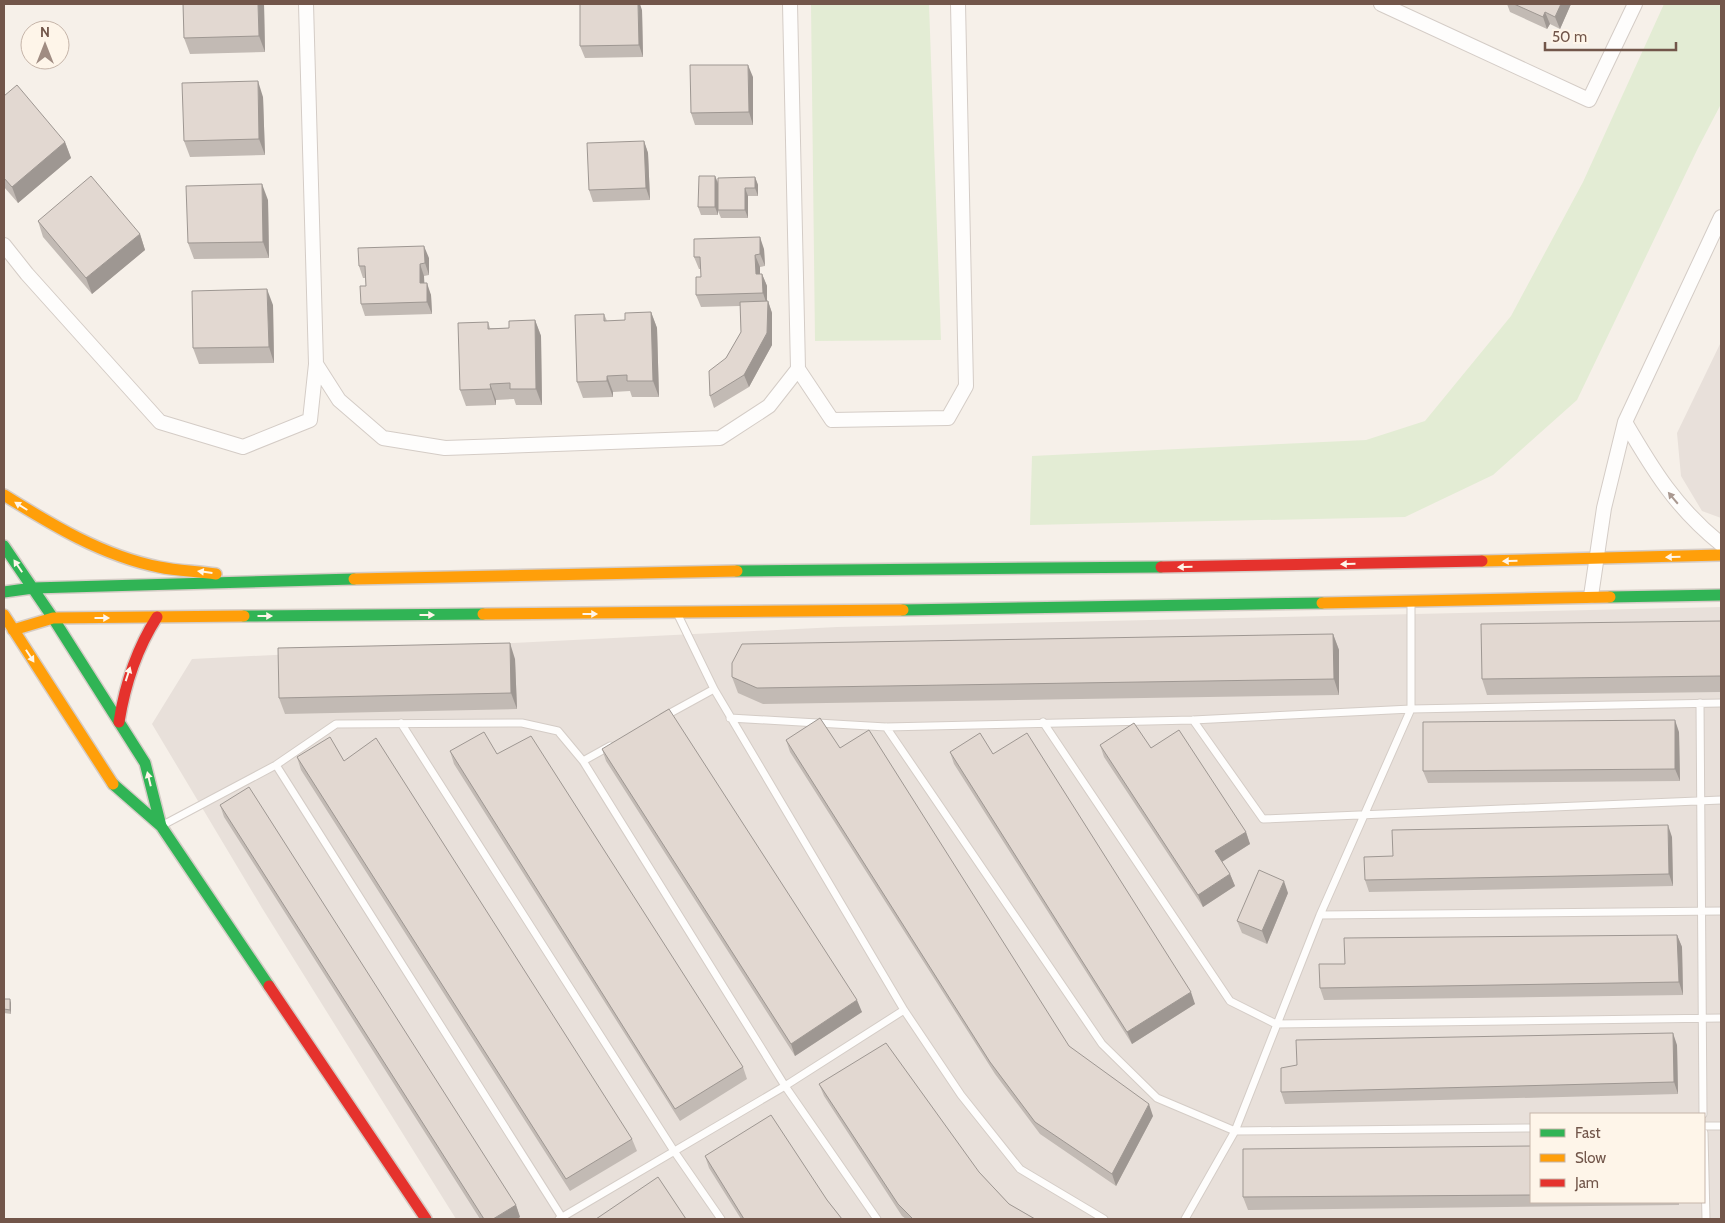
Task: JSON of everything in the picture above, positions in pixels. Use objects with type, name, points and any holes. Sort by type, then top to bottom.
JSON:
[{"type":"street","points":[[4,245],[27,274],[160,422],[243,447],[310,420],[316,364],[306,4]]},
{"type":"street","points":[[790,4],[798,369],[832,420],[948,418],[966,386],[958,4]]},
{"type":"street","points":[[1382,4],[1589,100],[1635,4]]},
{"type":"street","points":[[1591,596],[1607,492],[1625,422],[1721,217]]},
{"type":"street","points":[[316,364],[339,400],[383,438],[446,448],[720,438],[769,406],[798,369]]},
{"type":"street","points":[[1625,422],[1649,464],[1675,500],[1721,544]]},
{"type":"street","points":[[4,495],[58,528],[118,555],[158,566],[288,582]]},
{"type":"street","points":[[4,546],[53,618],[145,763],[161,826]]},
{"type":"street","points":[[4,592],[32,588],[606,572],[1202,567],[1721,555]]},
{"type":"street","points":[[13,630],[53,618],[1098,608],[1591,596],[1721,595]]},
{"type":"street","points":[[4,615],[114,786],[161,826],[426,1219]]},
{"type":"street","points":[[119,722],[126,681],[133,662],[157,617]]},
{"type":"lane","points":[[1186,1219],[1235,1131],[1320,915],[1411,709],[1411,601]]},
{"type":"lane","points":[[677,613],[714,690],[730,718],[904,1010],[961,1095],[1020,1169],[1104,1219]]},
{"type":"lane","points":[[658,720],[714,690]]},
{"type":"lane","points":[[1700,703],[1700,912],[1703,1113]]},
{"type":"lane","points":[[730,718],[886,727],[1193,720],[1411,709],[1721,703]]},
{"type":"lane","points":[[1193,720],[1263,819],[1721,800]]},
{"type":"lane","points":[[1043,722],[1230,1001],[1276,1024],[1721,1018]]},
{"type":"lane","points":[[401,723],[674,1151],[721,1219]]},
{"type":"lane","points":[[161,826],[276,765],[336,724],[531,725],[558,731],[583,761],[785,1086],[877,1219]]},
{"type":"lane","points":[[886,727],[1102,1044],[1157,1098],[1235,1131],[1530,1128]]},
{"type":"lane","points":[[583,761],[618,741]]},
{"type":"lane","points":[[276,765],[561,1219],[785,1086],[904,1010]]},
{"type":"lane","points":[[1320,915],[1721,911]]},
{"type":"lane","points":[[1705,1126],[1721,1126]]},
{"type":"lane","points":[[1705,1176],[1706,1219]]},
{"type":"shaded area","points":[[1721,342],[1721,518],[1702,511],[1681,476],[1677,433]]},
{"type":"shaded area","points":[[1721,607],[1721,1219],[456,1219],[262,908],[152,724],[192,659],[837,627]]},
{"type":"green space","points":[[811,4],[929,4],[941,340],[815,341]]},
{"type":"green space","points":[[1664,4],[1721,4],[1721,104],[1577,400],[1493,475],[1405,517],[1030,525],[1032,456],[1366,440],[1425,421],[1511,316],[1583,182]]},
{"type":"building","points":[[183,4],[258,4],[259,36],[184,38]]},
{"type":"building","points":[[580,4],[638,4],[639,45],[580,46]]},
{"type":"building","points":[[1514,4],[1561,4],[1555,17],[1545,12],[1543,17]]},
{"type":"building","points":[[690,65],[748,65],[749,112],[691,113]]},
{"type":"building","points":[[258,81],[259,139],[184,141],[182,83]]},
{"type":"building","points":[[17,85],[65,142],[12,187],[4,178],[4,96]]},
{"type":"building","points":[[644,141],[646,188],[589,190],[587,143]]},
{"type":"building","points":[[91,176],[140,234],[86,278],[38,221]]},
{"type":"building","points":[[699,176],[715,176],[715,207],[698,207]]},
{"type":"building","points":[[755,177],[755,188],[745,188],[745,210],[718,210],[718,178]]},
{"type":"building","points":[[262,184],[263,242],[188,243],[186,186]]},
{"type":"building","points":[[760,237],[760,254],[755,255],[756,274],[762,274],[763,293],[696,295],[696,277],[701,277],[700,257],[694,257],[694,239]]},
{"type":"building","points":[[424,246],[425,263],[420,264],[420,283],[427,283],[427,302],[361,304],[360,286],[366,286],[365,266],[359,266],[358,248]]},
{"type":"building","points":[[267,289],[269,347],[193,348],[192,291]]},
{"type":"building","points":[[768,301],[767,333],[744,375],[710,396],[709,371],[726,358],[741,332],[740,302]]},
{"type":"building","points":[[651,312],[653,381],[627,381],[627,375],[607,376],[607,381],[577,382],[575,315],[604,314],[604,321],[625,320],[625,313]]},
{"type":"building","points":[[535,320],[536,389],[510,389],[510,383],[490,384],[491,389],[460,390],[458,323],[488,322],[488,329],[509,328],[509,321]]},
{"type":"building","points":[[1721,621],[1721,676],[1482,679],[1481,624]]},
{"type":"building","points":[[1333,634],[1334,679],[757,688],[732,677],[732,663],[742,644]]},
{"type":"building","points":[[510,643],[511,693],[279,698],[278,648]]},
{"type":"building","points":[[669,709],[857,1000],[791,1044],[602,749]]},
{"type":"building","points":[[820,718],[840,748],[869,730],[1069,1046],[1149,1104],[1112,1174],[1035,1122],[990,1062],[786,740]]},
{"type":"building","points":[[1675,720],[1675,769],[1423,771],[1423,722]]},
{"type":"building","points":[[1134,723],[1151,748],[1179,730],[1246,832],[1215,851],[1230,874],[1198,895],[1100,745]]},
{"type":"building","points":[[484,732],[497,754],[531,736],[743,1067],[675,1109],[450,751]]},
{"type":"building","points":[[980,733],[993,754],[1027,733],[1191,992],[1127,1032],[950,752]]},
{"type":"building","points":[[330,737],[344,761],[376,738],[632,1139],[566,1179],[297,757]]},
{"type":"building","points":[[249,787],[516,1205],[493,1219],[484,1219],[220,805]]},
{"type":"building","points":[[1668,825],[1669,874],[1365,880],[1364,857],[1393,856],[1392,830]]},
{"type":"building","points":[[1259,870],[1284,881],[1262,931],[1237,921]]},
{"type":"building","points":[[1677,935],[1679,982],[1320,988],[1319,964],[1345,964],[1344,938]]},
{"type":"building","points":[[4,999],[10,999],[10,1010],[4,1009]]},
{"type":"building","points":[[1673,1033],[1674,1082],[1281,1092],[1281,1068],[1297,1065],[1296,1040]]},
{"type":"building","points":[[886,1043],[979,1172],[1009,1204],[1035,1219],[913,1219],[898,1204],[819,1084]]},
{"type":"building","points":[[771,1115],[827,1200],[842,1219],[744,1219],[705,1156]]},
{"type":"building","points":[[1530,1146],[1530,1195],[1243,1197],[1243,1149]]},
{"type":"building","points":[[658,1177],[686,1219],[596,1219]]},
{"type":"traffic: fast","points":[[4,546],[53,618],[145,763],[161,826]]},
{"type":"traffic: fast","points":[[737,571],[1161,567]]},
{"type":"traffic: fast","points":[[4,592],[33,588],[354,579]]},
{"type":"traffic: fast","points":[[1610,597],[1721,595]]},
{"type":"traffic: fast","points":[[903,610],[1322,603]]},
{"type":"traffic: fast","points":[[244,616],[483,614]]},
{"type":"traffic: fast","points":[[113,784],[161,826],[269,986]]},
{"type":"traffic: slow","points":[[4,495],[59,528],[118,555],[159,567],[216,574]]},
{"type":"traffic: slow","points":[[1482,561],[1721,555]]},
{"type":"traffic: slow","points":[[354,579],[737,571]]},
{"type":"traffic: slow","points":[[1322,603],[1610,597]]},
{"type":"traffic: slow","points":[[483,614],[903,610]]},
{"type":"traffic: slow","points":[[4,615],[113,784]]},
{"type":"traffic: slow","points":[[13,630],[53,618],[244,616]]},
{"type":"traffic: jam","points":[[1161,567],[1482,561]]},
{"type":"traffic: jam","points":[[119,722],[132,668],[143,642],[157,617]]},
{"type":"traffic: jam","points":[[269,986],[426,1219]]}]
